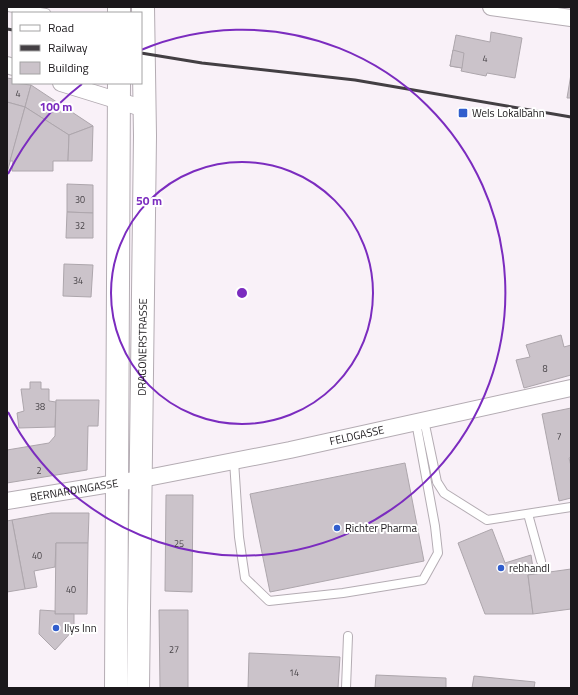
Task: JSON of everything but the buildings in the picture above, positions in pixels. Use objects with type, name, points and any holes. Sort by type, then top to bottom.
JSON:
[{"type":"main road","name":"DRAGONERSTRASSE","points":[[138,688],[145,110],[143,7]]},
{"type":"main road","points":[[116,688],[119,93]]},
{"type":"street","points":[[491,7],[571,18]]},
{"type":"street","points":[[67,84],[119,93],[145,110]]},
{"type":"street","name":"FELDGASSE","points":[[141,479],[234,461],[571,388]]},
{"type":"street","name":"BERNARDINGASSE","points":[[7,501],[141,479]]},
{"type":"lane","points":[[8,7],[40,12]]},
{"type":"lane","points":[[234,461],[239,537],[245,578],[269,601],[343,593],[423,580],[438,553],[420,421]]},
{"type":"lane","points":[[420,421],[437,482],[444,493],[487,520],[571,507]]},
{"type":"lane","points":[[528,514],[542,561]]},
{"type":"lane","points":[[346,688],[348,636]]},
{"type":"railway","points":[[7,29],[12,30]]},
{"type":"railway","points":[[142,53],[202,63],[355,80],[571,117]]},
{"type":"place","name":"Wels Lokalbahn","points":[[463,113]]},
{"type":"place","name":"Richter Pharma","points":[[337,528]]},
{"type":"place","name":"rebhandl","points":[[501,568]]},
{"type":"place","name":"Ilys Inn","points":[[56,628]]}]
